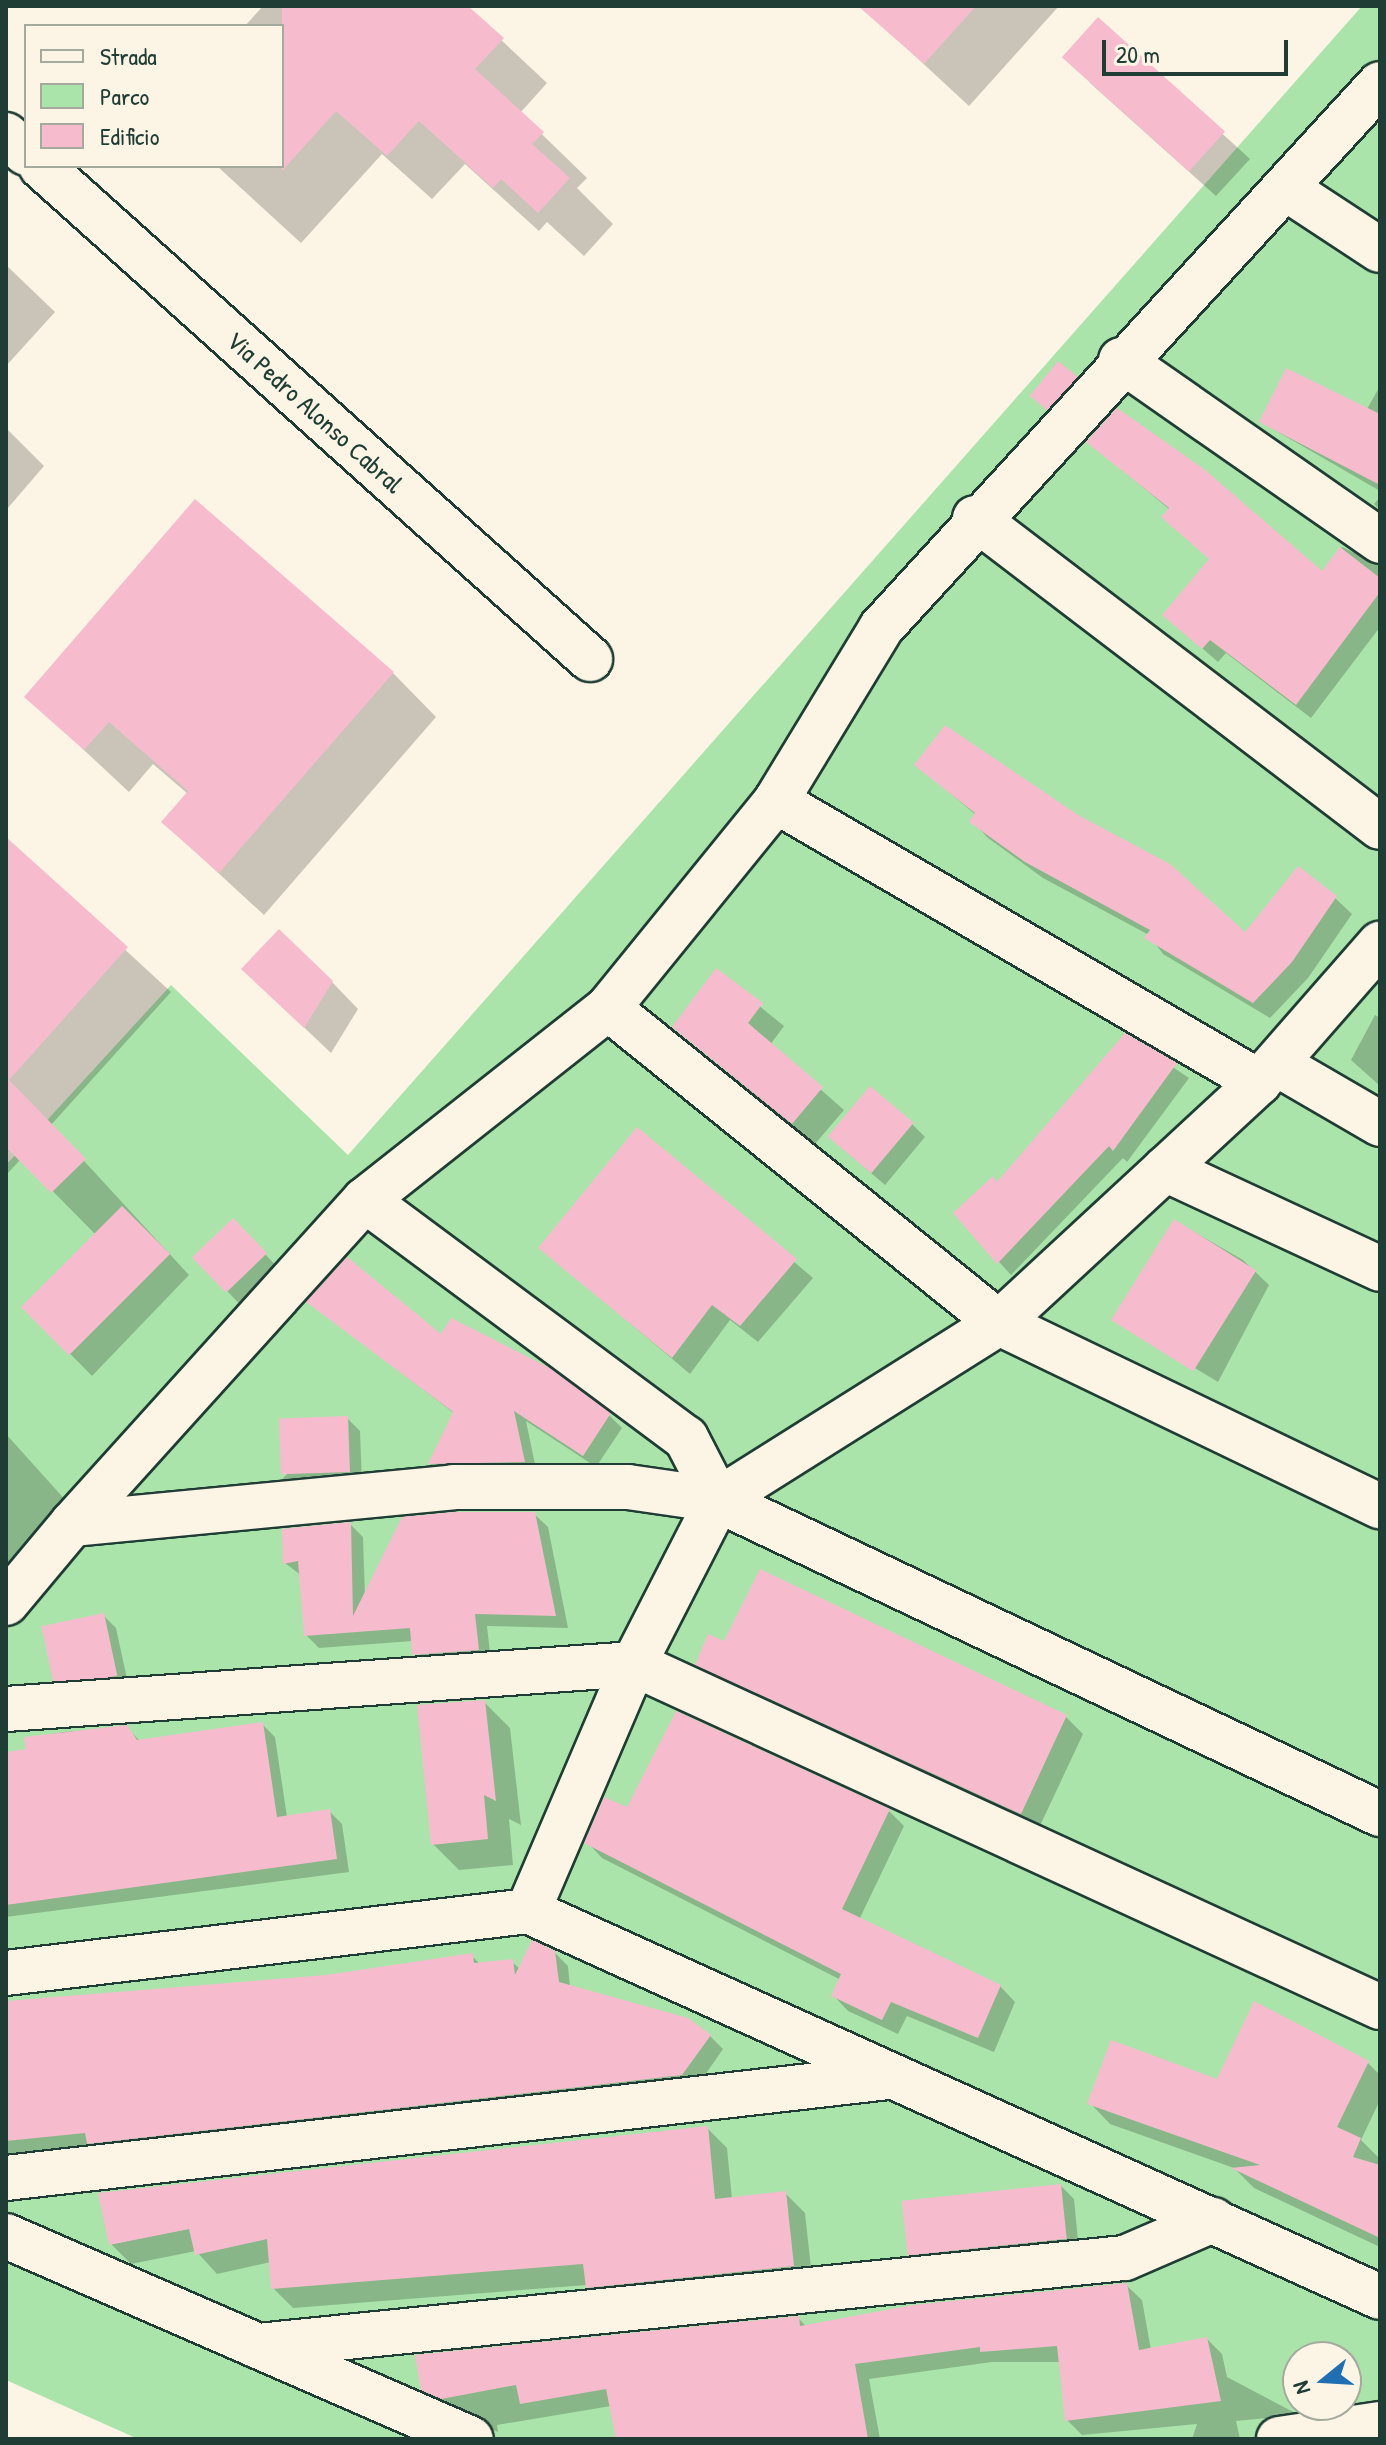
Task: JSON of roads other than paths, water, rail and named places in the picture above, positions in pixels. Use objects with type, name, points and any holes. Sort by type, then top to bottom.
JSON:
[{"type":"street","points":[[6,1603],[72,1524],[365,1200],[608,1008],[776,801],[881,628],[975,518],[1121,360],[1287,189],[1380,84]]},
{"type":"street","points":[[6,135],[24,151]]},
{"type":"street","name":"Via Pedro Alonso Cabral","points":[[43,168],[590,659]]},
{"type":"street","points":[[1287,189],[1380,250]]},
{"type":"street","points":[[1121,360],[1380,541]]},
{"type":"street","points":[[975,518],[1380,827]]},
{"type":"street","points":[[776,801],[1268,1073],[1380,1124]]},
{"type":"street","points":[[528,1911],[634,1664],[718,1500],[999,1323],[1268,1073],[1380,944]]},
{"type":"street","points":[[608,1008],[999,1323],[1380,1506]]},
{"type":"street","points":[[1165,1169],[1380,1269]]},
{"type":"street","points":[[365,1200],[686,1438],[718,1500]]},
{"type":"street","points":[[72,1524],[453,1487],[628,1487],[718,1500],[1380,1814]]},
{"type":"street","points":[[6,1709],[634,1664],[1380,2007]]},
{"type":"street","points":[[6,1973],[528,1911],[1380,2297]]},
{"type":"street","points":[[6,2178],[891,2076]]},
{"type":"street","points":[[258,2346],[1125,2258],[1213,2220]]},
{"type":"street","points":[[6,2236],[471,2439]]},
{"type":"street","points":[[1279,2439],[1380,2424]]}]
